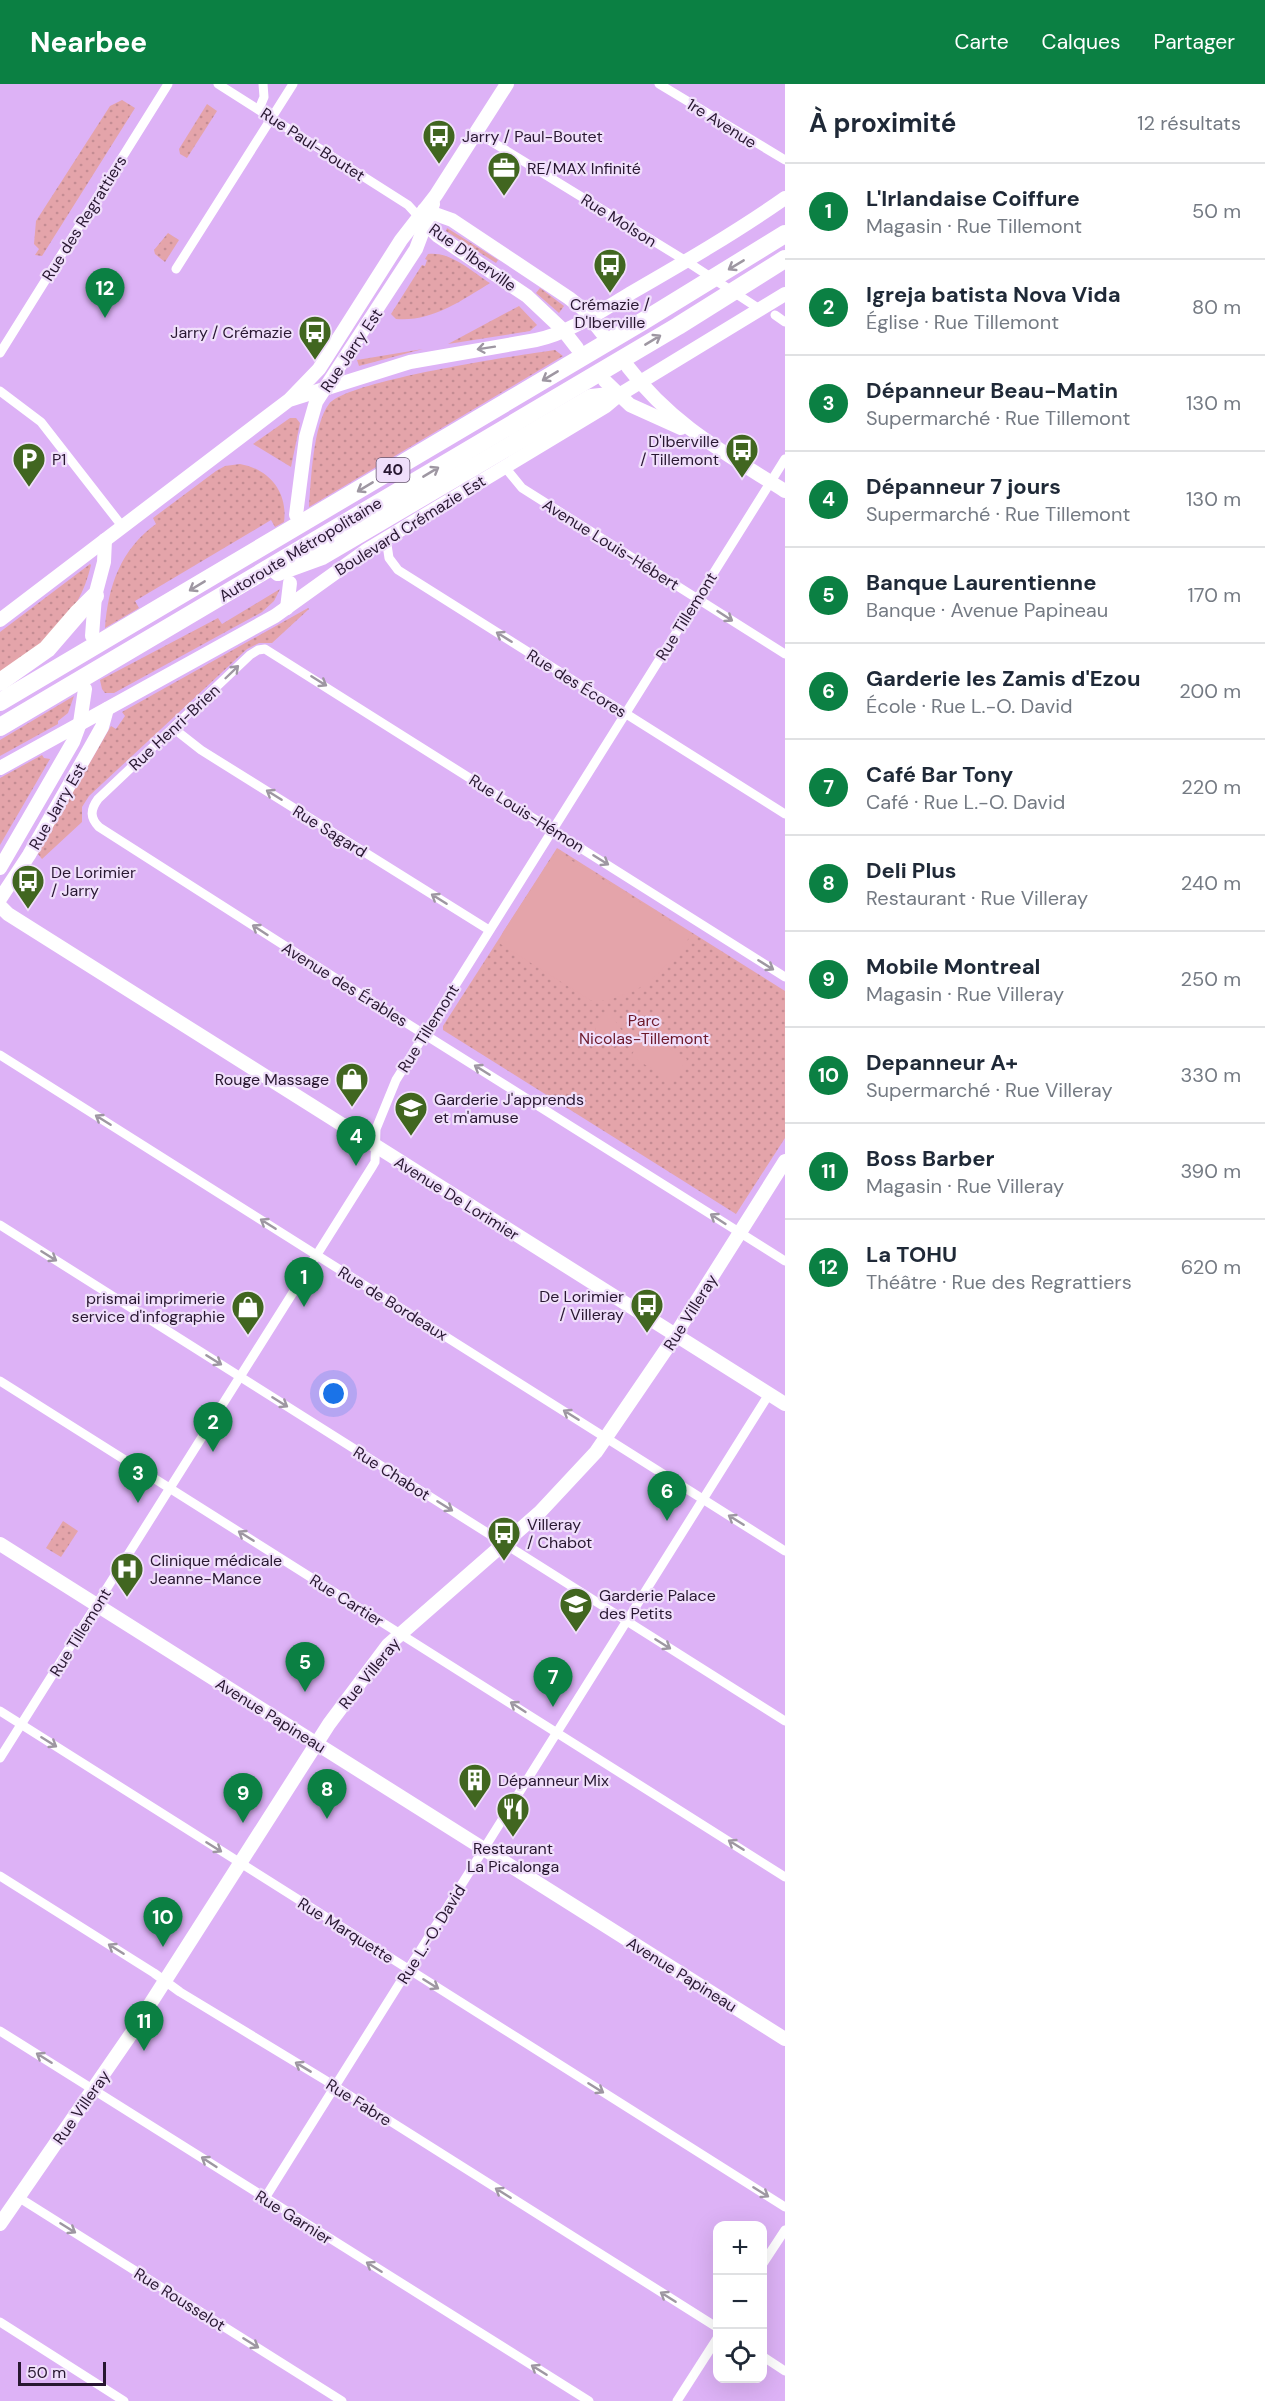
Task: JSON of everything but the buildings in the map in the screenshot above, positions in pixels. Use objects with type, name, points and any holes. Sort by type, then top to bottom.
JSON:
[{"type":"highway","name":"Autoroute Métropolitaine","points":[[0,702],[645,320],[785,234]]},
{"type":"highway","name":"Autoroute Métropolitaine","points":[[0,727],[678,326],[785,259]]},
{"type":"highway","points":[[236,587],[322,556],[591,398],[619,395]]},
{"type":"highway","points":[[0,682],[48,649],[79,612],[96,596]]},
{"type":"main road","name":"Rue Jarry Est","points":[[296,514],[306,437],[316,402],[416,249],[425,216],[436,195],[507,84]]},
{"type":"main road","points":[[0,620],[289,400],[410,363],[542,339],[589,316],[686,261],[785,198]]},
{"type":"main road","name":"Rue Jarry Est","points":[[289,400],[320,369],[401,240],[425,216]]},
{"type":"main road","name":"Rue D'Iberville","points":[[425,216],[452,220],[508,256],[569,298],[589,316],[602,333]]},
{"type":"main road","name":"Rue D'Iberville","points":[[425,216],[438,236],[516,287],[563,330],[577,348]]},
{"type":"main road","name":"Boulevard Crémazie Est","points":[[0,768],[287,608],[346,563],[606,406],[619,395],[785,294]]},
{"type":"main road","points":[[628,367],[656,401],[691,432],[785,491]]},
{"type":"main road","points":[[605,381],[630,405],[691,432]]},
{"type":"main road","points":[[92,636],[96,596],[104,562],[105,540]]},
{"type":"main road","points":[[287,608],[290,583]]},
{"type":"main road","name":"Rue Jarry Est","points":[[0,868],[73,742],[80,723],[85,689]]},
{"type":"main road","name":"Rue Jarry Est","points":[[0,899],[19,872],[93,743],[102,727],[107,709]]},
{"type":"main road","name":"Avenue De Lorimier","points":[[3,910],[785,1404]]},
{"type":"main road","name":"Rue Villeray","points":[[0,2224],[165,1981],[316,1743],[385,1648],[505,1544],[560,1492],[607,1437],[676,1335],[785,1161]]},
{"type":"main road","name":"Avenue Papineau","points":[[0,1544],[785,2039]]},
{"type":"street","name":"Rue des Regrattiers","points":[[0,353],[168,84]]},
{"type":"street","name":"Rue Paul-Boutet","points":[[218,84],[408,205]]},
{"type":"street","points":[[259,110],[264,97],[263,84]]},
{"type":"street","points":[[176,269],[293,84]]},
{"type":"street","name":"1re Avenue","points":[[659,84],[785,160]]},
{"type":"street","name":"Rue Molson","points":[[476,132],[686,261],[761,310]]},
{"type":"street","name":"Rue D'Iberville","points":[[408,205],[425,216]]},
{"type":"street","points":[[775,315],[785,322]]},
{"type":"street","points":[[0,391],[41,422],[122,526]]},
{"type":"street","name":"Rue Tillemont","points":[[0,1758],[375,1162],[376,1129],[396,1080],[785,459]]},
{"type":"street","name":"Avenue Louis-Hébert","points":[[504,466],[522,488],[785,654]]},
{"type":"street","name":"Rue des Écores","points":[[386,538],[389,558],[398,570],[785,814]]},
{"type":"street","name":"Rue Henri-Brien","points":[[92,818],[92,808],[98,799],[250,655],[262,649],[269,650]]},
{"type":"street","name":"Rue Louis-Hémon","points":[[269,650],[785,976]]},
{"type":"street","name":"Rue Sagard","points":[[173,728],[201,750],[489,930]]},
{"type":"street","name":"Avenue des Érables","points":[[92,818],[99,827],[785,1261]]},
{"type":"street","name":"Rue de Bordeaux","points":[[0,1055],[785,1551]]},
{"type":"street","name":"Rue Chabot","points":[[0,1225],[785,1721]]},
{"type":"street","name":"Rue Cartier","points":[[0,1381],[785,1877]]},
{"type":"street","name":"Rue L.-O. David","points":[[265,2198],[769,1394]]},
{"type":"street","name":"Rue Marquette","points":[[0,1711],[785,2206]]},
{"type":"street","name":"Rue Fabre","points":[[0,1876],[713,2325]]},
{"type":"street","name":"Rue Garnier","points":[[0,2031],[589,2401]]},
{"type":"street","name":"Rue Rousselot","points":[[18,2197],[342,2401]]},
{"type":"street","points":[[767,2257],[785,2230]]},
{"type":"street","points":[[0,2322],[124,2401]]},
{"type":"street","points":[[677,2401],[713,2343]]},
{"type":"street","points":[[767,2359],[785,2371]]},
{"type":"green space","points":[[122,100],[135,108],[42,256],[35,255],[39,249],[34,244],[36,221],[110,106]]},
{"type":"green space","points":[[207,104],[217,111],[187,158],[180,154],[179,149]]},
{"type":"green space","points":[[447,228],[498,260],[496,263],[446,231]]},
{"type":"green space","points":[[168,233],[179,240],[165,262],[155,254],[154,250]]},
{"type":"green space","points":[[428,254],[453,259],[490,283],[457,303],[433,314],[396,319],[391,314],[422,265],[425,266]]},
{"type":"green space","points":[[540,288],[564,306],[559,313],[536,293]]},
{"type":"green space","points":[[519,306],[537,325],[530,331],[448,344]]},
{"type":"green space","points":[[423,349],[359,366],[357,360]]},
{"type":"green space","points":[[555,350],[563,356],[309,507],[319,425],[329,404],[342,395],[398,378],[435,370]]},
{"type":"green space","points":[[290,418],[296,418],[300,423],[291,467],[253,444]]},
{"type":"green space","points":[[240,464],[260,471],[274,484],[283,501],[284,522],[275,527],[271,520],[135,601],[139,608],[105,628],[109,598],[118,570],[134,545],[156,524],[153,518],[216,471],[225,466]]},
{"type":"green space","points":[[90,564],[85,584],[68,616],[31,652],[0,675],[0,632]]},
{"type":"green space","points":[[280,589],[274,601],[262,612],[114,693],[105,693],[102,689],[100,680],[218,618],[222,624]]},
{"type":"green space","points":[[308,608],[272,643],[259,643],[247,649],[89,796],[82,807],[82,822],[42,859],[38,854],[42,846],[111,726],[116,729],[125,716],[122,712]]},
{"type":"green space","points":[[74,696],[68,713],[58,721],[58,724],[0,756],[0,740]]},
{"type":"green space","points":[[42,755],[50,759],[0,845],[0,778]]},
{"type":"green space","name":"Parc Nicolas-Tillemont","points":[[557,848],[785,991],[785,1138],[736,1214],[443,1030],[443,1026]]},
{"type":"green space","points":[[556,851],[692,934],[674,958],[651,980],[636,990],[609,1000],[590,1000],[499,943],[503,932]]},
{"type":"green space","points":[[606,1012],[612,1016],[622,1031],[596,1038],[597,1023]]},
{"type":"green space","points":[[644,1034],[687,1059],[673,1082],[631,1056]]},
{"type":"green space","points":[[63,1521],[78,1531],[61,1557],[46,1548]]},
{"type":"place","name":"Jarry / Paul-Boutet","points":[[439,165]]},
{"type":"place","name":"RE/MAX Infinité","points":[[504,197]]},
{"type":"place","name":"Crémazie / D'Iberville","points":[[610,294]]},
{"type":"place","name":"La TOHU","points":[[105,318]]},
{"type":"place","name":"Jarry / Crémazie","points":[[315,361]]},
{"type":"place","name":"D'Iberville / Tillemont","points":[[742,479]]},
{"type":"place","name":"P1","points":[[29,488]]},
{"type":"place","name":"De Lorimier / Jarry","points":[[28,910]]},
{"type":"place","name":"Rouge Massage","points":[[352,1108]]},
{"type":"place","name":"Garderie J'apprends et m'amuse","points":[[411,1137]]},
{"type":"place","name":"Dépanneur 7 jours","points":[[356,1166]]},
{"type":"place","name":"L'Irlandaise Coiffure","points":[[304,1307]]},
{"type":"place","name":"De Lorimier / Villeray","points":[[647,1334]]},
{"type":"place","name":"prismai imprimerie service d'infographie","points":[[248,1336]]},
{"type":"place","name":"Igreja batista Nova Vida","points":[[213,1452]]},
{"type":"place","name":"Dépanneur Beau-Matin","points":[[138,1503]]},
{"type":"place","name":"Garderie les Zamis d'Ezou","points":[[667,1521]]},
{"type":"place","name":"Villeray / Chabot","points":[[504,1562]]},
{"type":"place","name":"Clinique médicale Jeanne-Mance","points":[[127,1598]]},
{"type":"place","name":"Garderie Palace des Petits","points":[[576,1633]]},
{"type":"place","name":"Banque Laurentienne","points":[[305,1692]]},
{"type":"place","name":"Café Bar Tony","points":[[553,1707]]},
{"type":"place","name":"Dépanneur Mix","points":[[475,1809]]},
{"type":"place","name":"Deli Plus","points":[[327,1819]]},
{"type":"place","name":"Mobile Montreal","points":[[243,1823]]},
{"type":"place","name":"Restaurant La Picalonga","points":[[513,1838]]},
{"type":"place","name":"Depanneur A+","points":[[163,1947]]},
{"type":"place","name":"Boss Barber","points":[[144,2051]]}]
